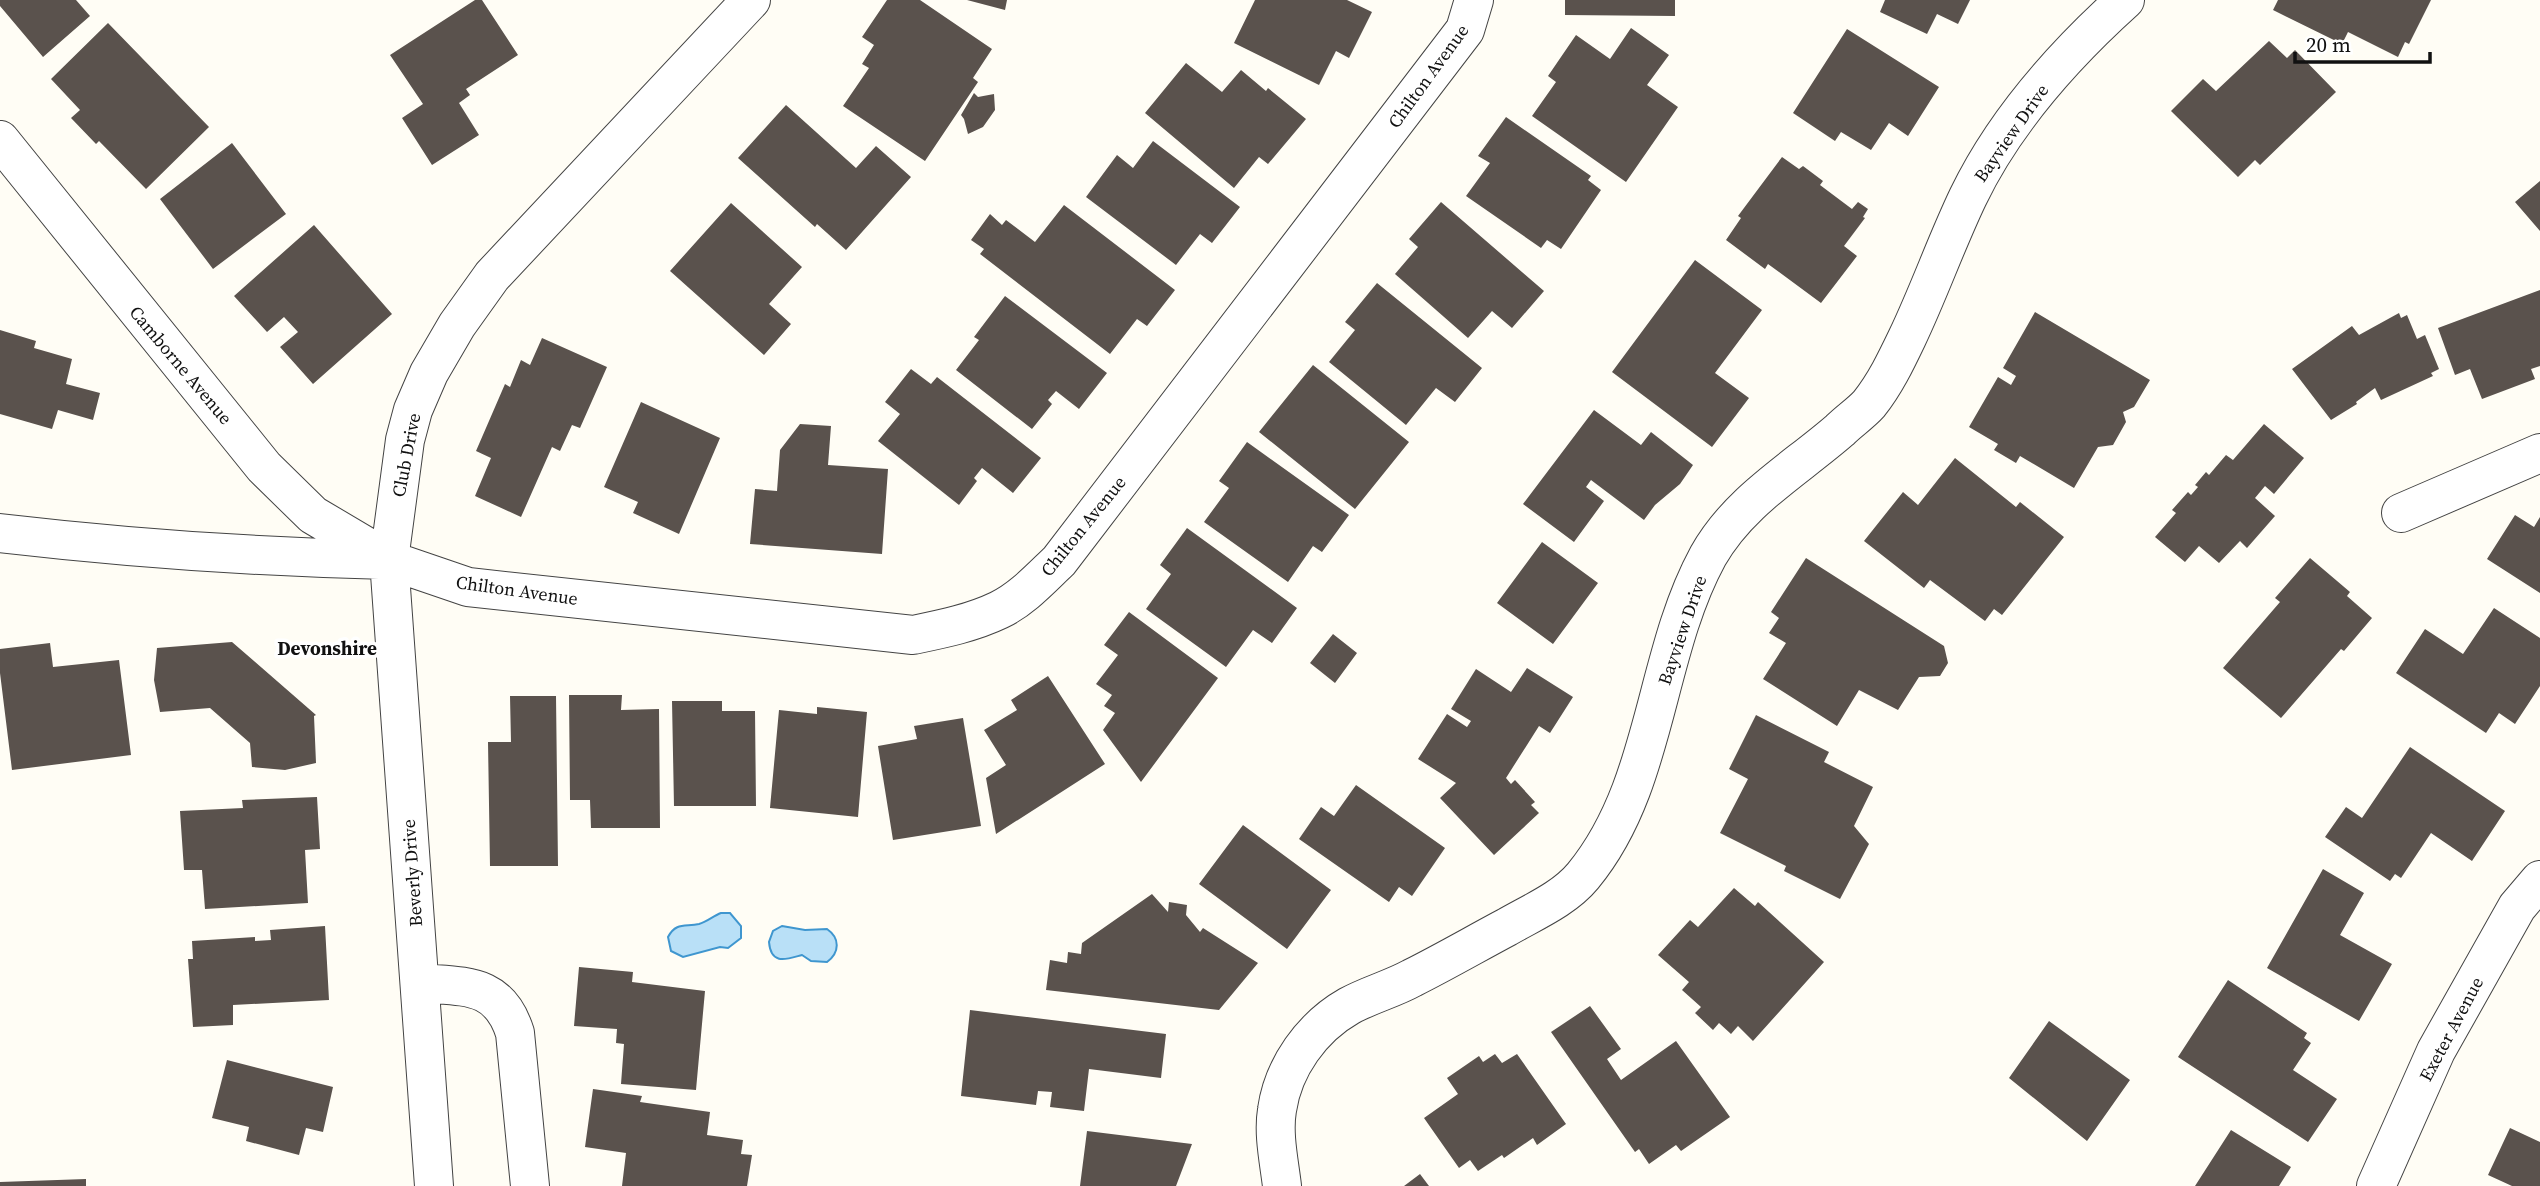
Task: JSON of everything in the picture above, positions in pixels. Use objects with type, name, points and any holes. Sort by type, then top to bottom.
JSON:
[{"type":"street","name":"Club Drive","points":[[389,560],[405,440],[413,410],[429,373],[457,324],[492,276],[751,0]]},
{"type":"street","name":"Chilton Avenue","points":[[389,560],[468,587],[913,635],[964,624],[1001,610],[1029,590],[1068,550],[1465,30],[1474,0]]},
{"type":"street","name":"Bayview Drive","points":[[1282,1186],[1276,1111],[1283,1085],[1295,1059],[1313,1034],[1348,1006],[1411,979],[1552,902],[1580,880],[1603,850],[1620,818],[1692,590],[1709,555],[1736,516],[1868,405],[1891,372],[1969,196],[1991,157],[2017,118],[2071,53],[2126,0]]},
{"type":"street","name":"Camborne Avenue","points":[[0,141],[264,467],[313,515],[389,560]]},
{"type":"street","points":[[2401,513],[2540,453]]},
{"type":"street","points":[[0,533],[105,545],[277,558],[389,560]]},
{"type":"street","name":"Beverly Drive","points":[[389,560],[434,1186]]},
{"type":"street","name":"Exeter Avenue","points":[[2376,1186],[2441,1042],[2517,907],[2540,880]]},
{"type":"street","points":[[420,984],[472,988],[490,994],[502,1004],[510,1017],[515,1033],[530,1186]]},
{"type":"water","points":[[721,913],[730,913],[741,926],[741,938],[728,948],[720,947],[683,957],[671,951],[668,937],[674,929],[702,923]]},
{"type":"water","points":[[782,926],[805,930],[827,929],[836,941],[836,950],[827,962],[811,961],[802,955],[776,958],[770,950],[769,942],[773,931]]},
{"type":"building","points":[[0,0],[76,0],[90,16],[43,57],[0,6]]},
{"type":"building","points":[[475,0],[482,0],[518,55],[466,89],[470,95],[459,103],[479,135],[432,165],[402,118],[423,104],[390,55]]},
{"type":"building","points":[[887,0],[920,0],[992,49],[973,78],[978,82],[925,161],[843,106],[869,68],[862,64],[874,45],[862,37]]},
{"type":"building","points":[[967,0],[1007,0],[1005,10]]},
{"type":"building","points":[[1255,0],[1347,0],[1372,12],[1349,58],[1336,51],[1319,85],[1234,43]]},
{"type":"building","points":[[1565,0],[1675,0],[1675,16],[1565,15]]},
{"type":"building","points":[[1885,0],[1970,0],[1958,24],[1937,14],[1927,34],[1880,12]]},
{"type":"building","points":[[2278,0],[2431,0],[2409,44],[2405,42],[2398,57],[2348,32],[2342,44],[2273,10]]},
{"type":"building","points":[[108,23],[209,127],[146,189],[99,141],[96,144],[71,118],[80,110],[51,79]]},
{"type":"building","points":[[1631,28],[1669,55],[1647,85],[1678,107],[1626,182],[1532,116],[1556,82],[1548,76],[1576,35],[1610,59]]},
{"type":"building","points":[[1847,29],[1939,87],[1908,136],[1889,123],[1871,150],[1841,132],[1835,141],[1793,113]]},
{"type":"building","points":[[2269,41],[2287,58],[2295,50],[2336,92],[2260,165],[2255,160],[2238,177],[2171,111],[2203,79],[2216,91]]},
{"type":"building","points":[[1186,63],[1222,92],[1241,70],[1306,119],[1268,164],[1259,157],[1234,188],[1145,113]]},
{"type":"building","points":[[974,93],[978,97],[994,94],[995,110],[983,127],[968,134],[961,115]]},
{"type":"building","points":[[786,105],[856,168],[876,146],[911,177],[846,250],[817,224],[815,227],[738,158]]},
{"type":"building","points":[[1506,117],[1591,176],[1588,180],[1601,190],[1561,249],[1547,240],[1541,248],[1466,196],[1490,163],[1478,156]]},
{"type":"building","points":[[1153,141],[1240,207],[1212,243],[1200,234],[1176,265],[1086,197],[1117,155],[1133,168]]},
{"type":"building","points":[[232,143],[286,214],[213,269],[160,199]]},
{"type":"building","points":[[1782,157],[1799,169],[1803,166],[1823,181],[1820,185],[1852,209],[1858,202],[1868,209],[1863,217],[1865,218],[1844,246],[1857,256],[1821,303],[1768,264],[1765,269],[1726,240],[1741,218],[1738,216]]},
{"type":"building","points":[[2540,181],[2540,231],[2515,202]]},
{"type":"building","points":[[1441,202],[1544,291],[1512,328],[1492,311],[1468,338],[1395,274],[1418,247],[1409,239]]},
{"type":"building","points":[[731,203],[802,267],[769,304],[791,324],[764,355],[670,271]]},
{"type":"building","points":[[1064,205],[1175,290],[1147,326],[1137,319],[1110,354],[980,254],[984,249],[971,240],[990,214],[1002,225],[1006,220],[1035,242]]},
{"type":"building","points":[[314,225],[392,314],[313,384],[280,347],[298,332],[284,317],[267,332],[234,296]]},
{"type":"building","points":[[1695,260],[1762,310],[1715,373],[1749,398],[1712,447],[1612,372]]},
{"type":"building","points":[[1377,283],[1482,368],[1455,402],[1436,388],[1406,425],[1329,362],[1355,330],[1345,322]]},
{"type":"building","points":[[2540,290],[2540,366],[2531,369],[2535,379],[2482,399],[2470,369],[2455,375],[2438,328]]},
{"type":"building","points":[[1005,296],[1107,373],[1079,409],[1056,391],[1048,400],[1052,404],[1032,429],[956,370],[979,340],[974,337]]},
{"type":"building","points":[[2035,312],[2150,380],[2134,407],[2123,412],[2126,422],[2113,445],[2098,447],[2074,488],[2020,456],[2016,463],[1994,450],[1998,444],[1969,427],[1998,377],[2011,385],[2016,376],[2003,368]]},
{"type":"building","points":[[2399,313],[2401,318],[2407,315],[2417,339],[2425,335],[2439,369],[2431,373],[2433,376],[2381,400],[2375,388],[2356,402],[2357,404],[2331,420],[2292,369],[2352,326],[2359,335]]},
{"type":"building","points":[[0,330],[36,341],[34,348],[72,359],[66,384],[100,393],[93,420],[58,410],[52,429],[0,414]]},
{"type":"building","points":[[542,338],[607,367],[580,428],[572,425],[560,451],[552,447],[521,517],[475,496],[491,458],[476,451],[505,384],[510,387],[521,360],[530,365]]},
{"type":"building","points":[[1313,365],[1409,442],[1355,509],[1259,432]]},
{"type":"building","points":[[911,369],[931,384],[937,377],[1041,458],[1013,493],[982,468],[974,478],[977,481],[959,505],[878,441],[900,414],[885,402]]},
{"type":"building","points":[[641,402],[720,438],[679,534],[633,513],[638,502],[604,487]]},
{"type":"building","points":[[1594,410],[1641,445],[1651,432],[1693,465],[1680,484],[1655,505],[1644,520],[1591,480],[1586,487],[1604,501],[1574,542],[1523,504]]},
{"type":"building","points":[[800,424],[831,426],[828,465],[888,469],[882,554],[750,544],[755,489],[777,491],[780,450]]},
{"type":"building","points":[[2264,424],[2304,458],[2274,494],[2265,486],[2255,498],[2275,516],[2247,548],[2240,541],[2219,563],[2199,546],[2185,562],[2155,537],[2176,513],[2172,510],[2188,492],[2191,495],[2198,487],[2195,485],[2206,472],[2209,475],[2226,455],[2233,460]]},
{"type":"building","points":[[1247,442],[1349,515],[1322,552],[1313,546],[1288,582],[1204,522],[1229,488],[1219,481]]},
{"type":"building","points":[[1955,458],[2016,507],[2020,502],[2064,537],[2002,615],[1994,609],[1985,621],[1930,580],[1924,588],[1864,541],[1903,492],[1918,505]]},
{"type":"building","points":[[2515,515],[2534,527],[2540,517],[2540,593],[2487,559]]},
{"type":"building","points":[[1187,528],[1297,608],[1272,643],[1253,630],[1226,667],[1146,609],[1171,574],[1160,565]]},
{"type":"building","points":[[1542,542],[1598,583],[1553,644],[1497,603]]},
{"type":"building","points":[[1806,558],[1944,646],[1948,663],[1940,676],[1919,677],[1898,710],[1859,690],[1837,726],[1763,679],[1786,643],[1769,633],[1779,618],[1771,612]]},
{"type":"building","points":[[2310,558],[2350,592],[2347,596],[2372,618],[2281,718],[2223,668],[2280,602],[2275,598]]},
{"type":"building","points":[[2494,608],[2540,638],[2540,686],[2515,724],[2499,713],[2486,733],[2396,673],[2425,629],[2463,654]]},
{"type":"building","points":[[1129,612],[1218,678],[1141,782],[1103,730],[1115,713],[1104,706],[1112,695],[1096,684],[1118,655],[1104,645]]},
{"type":"building","points":[[1333,634],[1357,653],[1335,683],[1310,663]]},
{"type":"building","points":[[232,642],[316,715],[316,763],[285,770],[252,767],[250,743],[210,708],[160,712],[154,680],[157,648]]},
{"type":"building","points":[[50,643],[53,667],[119,660],[131,755],[12,770],[0,673],[0,649]]},
{"type":"building","points":[[1527,668],[1573,697],[1550,733],[1539,726],[1506,778],[1511,784],[1515,780],[1535,802],[1531,805],[1539,813],[1494,855],[1440,798],[1456,783],[1418,759],[1447,714],[1467,727],[1471,721],[1451,709],[1476,669],[1511,692]]},
{"type":"building","points":[[1048,676],[1105,764],[996,834],[986,778],[1006,765],[984,730],[1017,710],[1011,700]]},
{"type":"building","points":[[569,695],[622,695],[621,710],[659,709],[660,828],[591,828],[590,800],[570,800]]},
{"type":"building","points":[[510,696],[556,696],[558,866],[490,866],[488,742],[511,742]]},
{"type":"building","points":[[672,701],[722,701],[722,711],[755,711],[756,806],[674,806]]},
{"type":"building","points":[[817,707],[867,712],[858,817],[770,808],[779,710],[817,714]]},
{"type":"building","points":[[1756,715],[1829,752],[1824,762],[1873,787],[1854,826],[1869,844],[1840,899],[1784,871],[1786,866],[1720,833],[1748,779],[1729,769]]},
{"type":"building","points":[[963,718],[981,826],[893,840],[878,746],[917,739],[914,726]]},
{"type":"building","points":[[2410,747],[2505,811],[2472,861],[2431,833],[2401,878],[2395,874],[2390,881],[2325,837],[2346,807],[2362,818]]},
{"type":"building","points":[[1356,785],[1445,848],[1412,896],[1399,887],[1389,902],[1299,839],[1321,807],[1334,816]]},
{"type":"building","points":[[317,797],[320,849],[305,850],[308,903],[205,909],[202,870],[184,870],[180,811],[243,808],[242,800]]},
{"type":"building","points":[[1243,825],[1331,890],[1287,949],[1199,884]]},
{"type":"building","points":[[2323,869],[2364,893],[2340,935],[2392,964],[2359,1021],[2267,968]]},
{"type":"building","points":[[1734,888],[1755,906],[1758,902],[1824,962],[1753,1041],[1738,1026],[1731,1034],[1719,1023],[1713,1030],[1695,1013],[1701,1007],[1682,990],[1689,982],[1658,955],[1690,920],[1698,927]]},
{"type":"building","points":[[1152,894],[1168,912],[1169,902],[1187,905],[1186,915],[1200,932],[1203,928],[1258,963],[1219,1010],[1046,990],[1050,960],[1067,963],[1068,952],[1081,954],[1082,943]]},
{"type":"building","points":[[325,926],[329,1000],[233,1005],[233,1025],[193,1027],[188,959],[193,959],[192,941],[255,937],[255,941],[271,940],[270,930]]},
{"type":"building","points":[[579,967],[633,972],[632,982],[705,991],[696,1090],[621,1084],[624,1044],[616,1043],[617,1029],[574,1026]]},
{"type":"building","points":[[2228,980],[2307,1033],[2304,1038],[2311,1043],[2293,1070],[2337,1099],[2308,1142],[2178,1057]]},
{"type":"building","points":[[1590,1006],[1621,1049],[1607,1059],[1621,1080],[1676,1041],[1730,1117],[1681,1151],[1676,1145],[1649,1164],[1639,1149],[1635,1152],[1551,1032]]},
{"type":"building","points":[[970,1010],[1166,1034],[1161,1078],[1089,1069],[1084,1111],[1050,1107],[1052,1092],[1038,1091],[1036,1105],[961,1096]]},
{"type":"building","points":[[2049,1021],[2130,1080],[2087,1141],[2009,1078]]},
{"type":"building","points":[[1495,1054],[1502,1063],[1517,1054],[1566,1124],[1537,1145],[1533,1138],[1504,1158],[1502,1155],[1478,1171],[1470,1160],[1459,1168],[1424,1118],[1458,1094],[1447,1078],[1479,1056],[1483,1062]]},
{"type":"building","points":[[227,1060],[333,1087],[323,1132],[306,1128],[299,1155],[246,1141],[249,1127],[212,1118]]},
{"type":"building","points":[[593,1089],[642,1096],[640,1102],[710,1112],[707,1135],[743,1140],[741,1154],[752,1155],[747,1186],[622,1186],[626,1153],[585,1147]]},
{"type":"building","points":[[2510,1128],[2540,1142],[2540,1186],[2512,1186],[2488,1175]]},
{"type":"building","points":[[2231,1130],[2291,1167],[2279,1186],[2195,1186]]},
{"type":"building","points":[[1087,1131],[1192,1144],[1176,1186],[1080,1186]]},
{"type":"building","points":[[1420,1174],[1429,1186],[1404,1186]]},
{"type":"building","points":[[86,1179],[86,1186],[0,1186],[0,1182]]},
{"type":"district","name":"Devonshire","points":[[327,648]]}]
